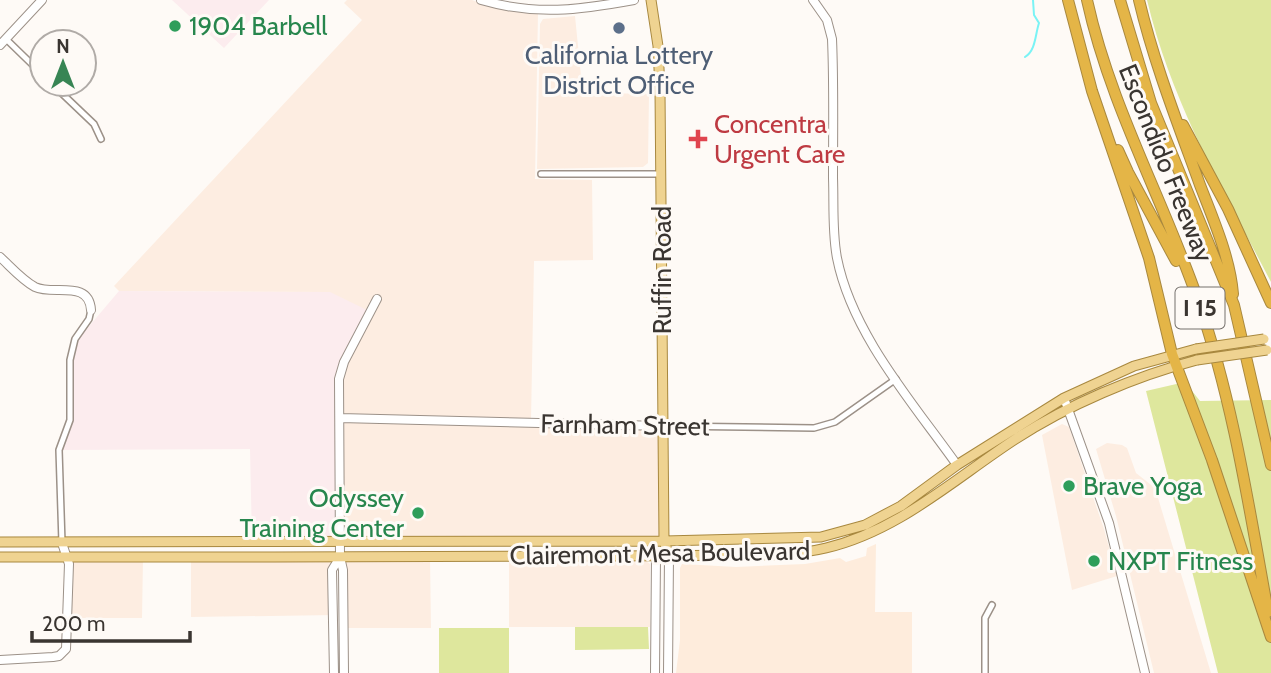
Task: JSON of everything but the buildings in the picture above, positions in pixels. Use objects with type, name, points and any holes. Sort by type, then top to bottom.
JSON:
[{"type":"highway","points":[[1068,0],[1086,69],[1149,258],[1172,355],[1220,484],[1271,637]]},
{"type":"highway","name":"Escondido Freeway","points":[[1087,0],[1107,73],[1198,299],[1231,416],[1271,628]]},
{"type":"highway","name":"Escondido Freeway","points":[[1120,0],[1152,103],[1234,304],[1271,464]]},
{"type":"highway","points":[[1139,0],[1147,35],[1232,281],[1234,304]]},
{"type":"highway","points":[[1086,69],[1128,172],[1198,299]]},
{"type":"highway","points":[[1171,107],[1202,159],[1271,303]]},
{"type":"main road","name":"Ruffin Road","points":[[651,0],[658,52],[664,541],[669,556]]},
{"type":"main road","name":"Clairemont Mesa Boulevard","points":[[0,542],[802,539],[864,525],[901,506],[957,465],[1064,398],[1134,366],[1196,349],[1268,339]]},
{"type":"main road","name":"Clairemont Mesa Boulevard","points":[[0,557],[669,556],[803,552],[867,536],[907,515],[1015,439],[1069,409],[1138,378],[1197,360],[1269,350]]},
{"type":"main road","name":"Ruffin Road","points":[[656,556],[664,541]]},
{"type":"street","points":[[28,63],[3,42],[42,0]]},
{"type":"street","points":[[481,0],[527,10],[564,11],[634,0]]},
{"type":"street","points":[[813,0],[827,20],[832,39],[834,209],[838,260],[857,317],[896,379],[957,465]]},
{"type":"street","points":[[67,98],[94,124],[101,139]]},
{"type":"street","points":[[541,174],[661,174]]},
{"type":"street","points":[[0,257],[35,286],[78,290],[83,293],[91,310],[89,319],[75,339],[71,355],[70,420],[59,450],[62,543],[69,566],[66,649],[59,656],[0,660]]},
{"type":"street","points":[[344,673],[339,379],[377,299]]},
{"type":"street","name":"Farnham Street","points":[[340,418],[814,428],[835,422],[896,379]]},
{"type":"street","points":[[1064,398],[1110,523],[1145,673]]},
{"type":"street","name":"Ruffin Road","points":[[655,673],[656,556]]},
{"type":"street","name":"Ruffin Road","points":[[668,673],[669,556]]},
{"type":"street","points":[[334,673],[332,570],[340,557]]},
{"type":"street","points":[[985,673],[985,618],[992,605]]},
{"type":"shaded area","points":[[172,0],[269,0],[224,48]]},
{"type":"shaded area","points":[[347,0],[472,0],[488,6],[538,13],[535,179],[592,180],[593,260],[534,261],[531,420],[659,427],[659,539],[338,540],[330,292],[119,291],[114,286],[362,20],[344,3]]},
{"type":"shaded area","points":[[575,16],[583,96],[605,93],[649,94],[648,163],[643,167],[537,169],[540,24],[543,19]]},
{"type":"shaded area","points":[[119,291],[330,292],[369,311],[339,368],[338,540],[252,540],[250,449],[59,450],[68,417],[68,351]]},
{"type":"shaded area","points":[[1062,424],[1069,427],[1117,576],[1072,590],[1042,435]]},
{"type":"shaded area","points":[[1107,443],[1127,448],[1136,473],[1155,488],[1211,673],[1154,673],[1116,516],[1096,449]]},
{"type":"shaded area","points":[[876,544],[875,612],[912,612],[912,673],[676,673],[680,640],[682,564],[736,567],[805,564],[840,558],[846,562],[866,556],[867,548]]},
{"type":"shaded area","points":[[191,558],[336,558],[335,615],[191,617]]},
{"type":"shaded area","points":[[344,558],[430,558],[431,628],[345,628]]},
{"type":"shaded area","points":[[143,559],[142,618],[70,618],[72,560]]},
{"type":"shaded area","points":[[509,561],[646,561],[650,564],[650,627],[509,627]]},
{"type":"green space","points":[[1147,0],[1271,0],[1271,282],[1184,110],[1157,38]]},
{"type":"green space","points":[[1185,382],[1200,401],[1271,400],[1271,673],[1218,673],[1146,391]]},
{"type":"green space","points":[[575,627],[648,627],[649,649],[575,650]]},
{"type":"green space","points":[[439,628],[509,628],[509,673],[439,673]]},
{"type":"waterway","points":[[1025,57],[1033,46],[1039,23],[1034,15],[1033,0]]},
{"type":"place","name":"1904 Barbell","points":[[175,26]]},
{"type":"place","name":"California Lottery District Office","points":[[619,28]]},
{"type":"place","name":"Concentra Urgent Care","points":[[698,139]]},
{"type":"place","name":"Brave Yoga","points":[[1069,486]]},
{"type":"place","name":"Odyssey Training Center","points":[[418,513]]},
{"type":"place","name":"NXPT Fitness","points":[[1094,561]]}]
